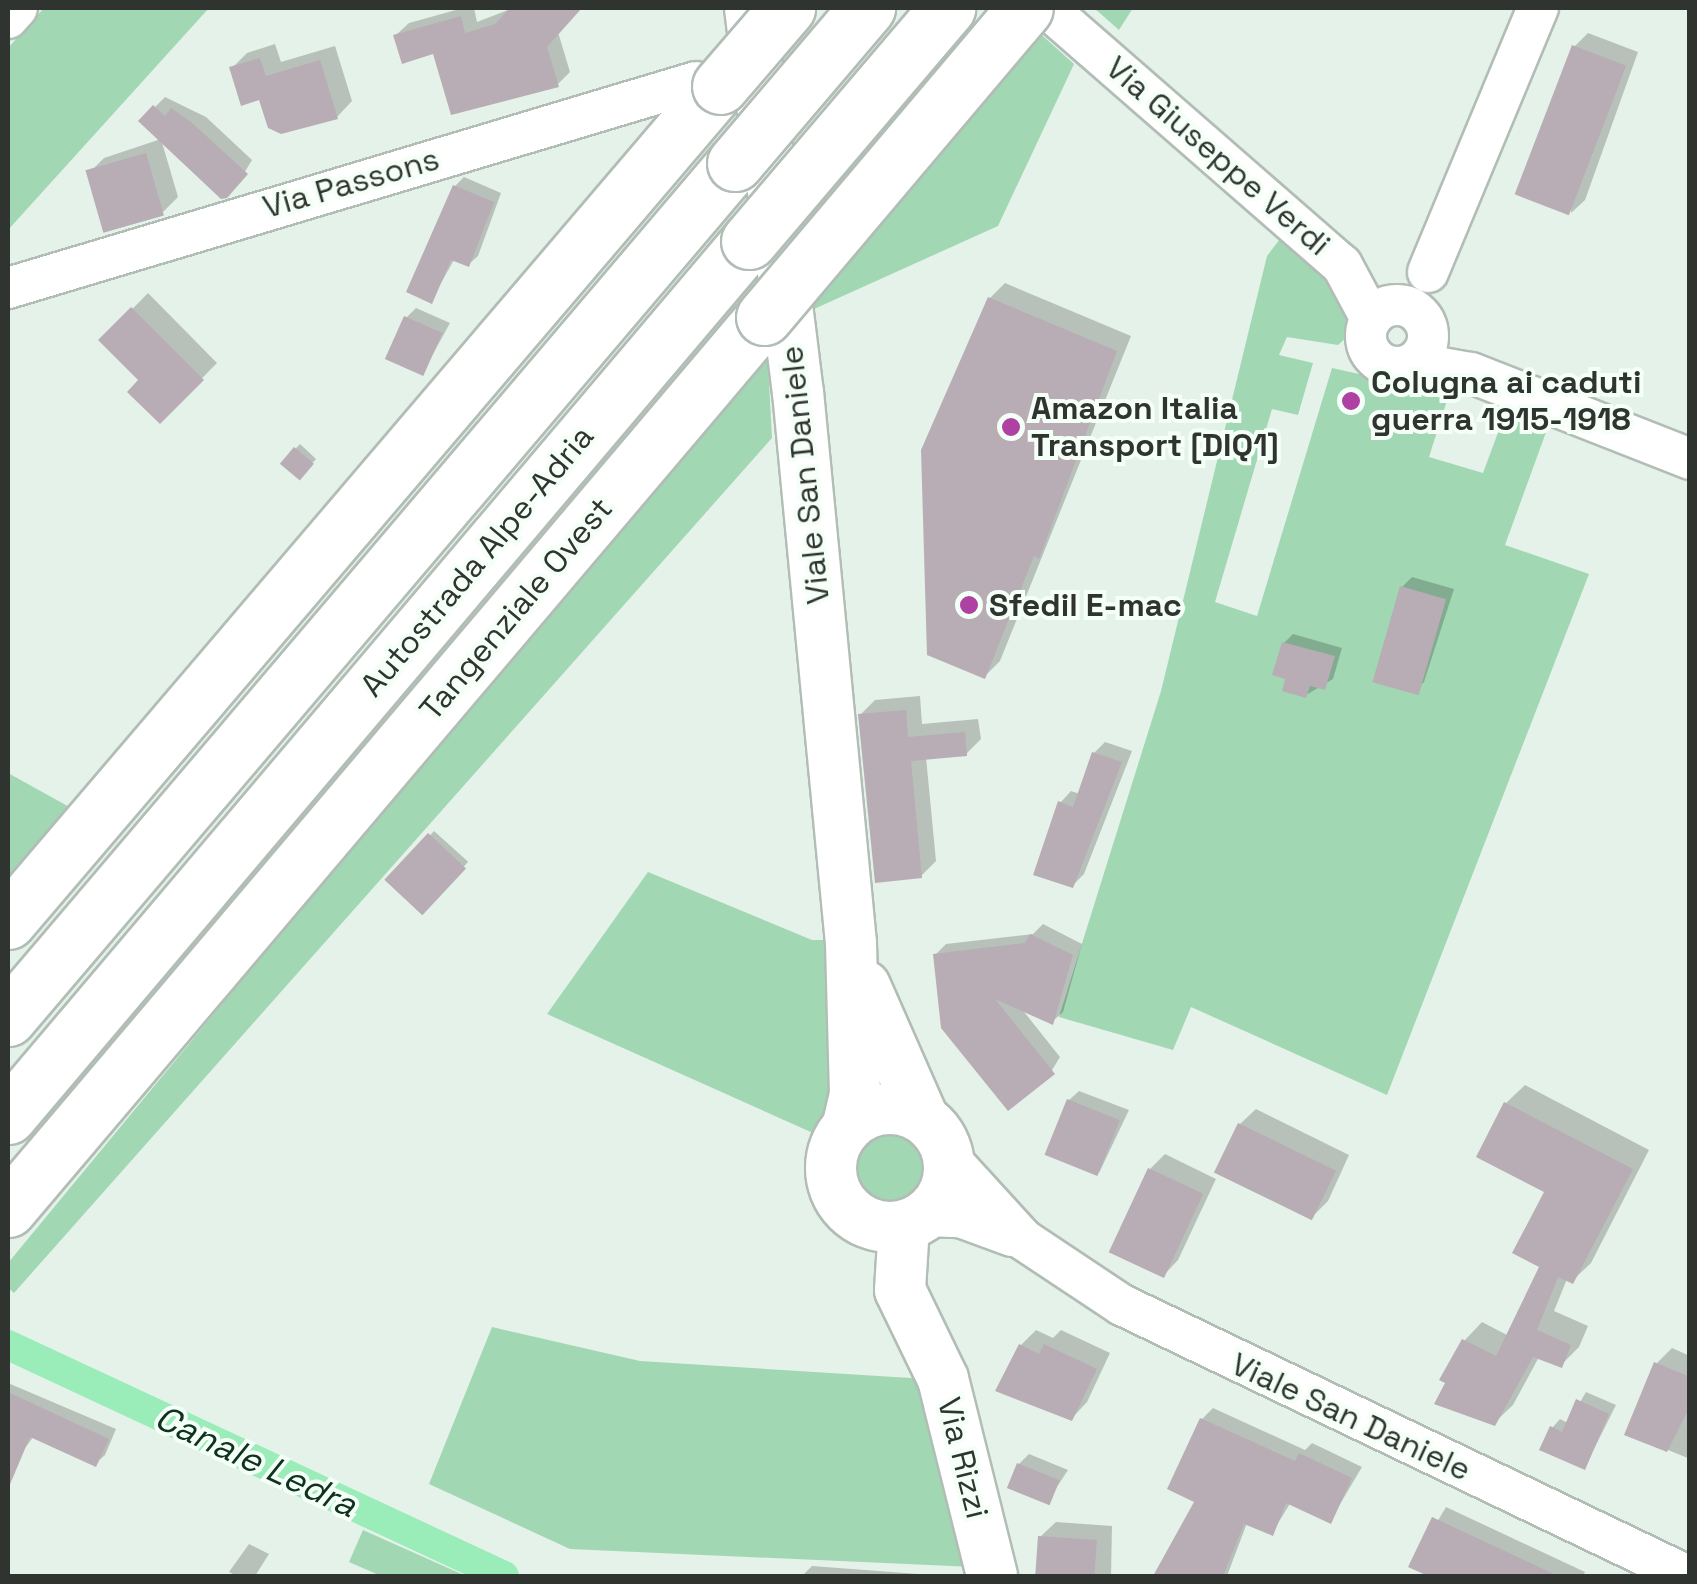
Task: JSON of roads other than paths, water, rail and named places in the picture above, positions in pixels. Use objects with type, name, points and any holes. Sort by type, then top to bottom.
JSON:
[{"type":"highway","points":[[8,921],[708,84],[787,8]]},
{"type":"highway","name":"Autostrada Alpe-Adria","points":[[8,1018],[867,8]]},
{"type":"highway","name":"Autostrada Alpe-Adria","points":[[8,1116],[948,8]]},
{"type":"highway","name":"Tangenziale Ovest","points":[[8,1210],[1025,8]]},
{"type":"main road","name":"Viale San Daniele","points":[[750,8],[798,392],[851,943],[855,1094],[848,1125],[830,1167],[847,1209],[876,1226],[914,1221]]},
{"type":"main road","name":"Viale San Daniele","points":[[851,943],[884,1040],[936,1138]]},
{"type":"main road","points":[[848,1125],[881,1109],[936,1138],[943,1196],[914,1221]]},
{"type":"main road","name":"Via Rizzi","points":[[847,1209],[870,1279],[926,1344]]},
{"type":"main road","name":"Via Rizzi","points":[[914,1221],[900,1290],[950,1400],[992,1576]]},
{"type":"street","points":[[8,18],[17,8]]},
{"type":"street","name":"Via Giuseppe Verdi","points":[[1046,8],[1407,329]]},
{"type":"street","points":[[1538,8],[1407,329],[1470,373],[1690,459]]},
{"type":"street","name":"Via Passons","points":[[8,288],[708,84]]},
{"type":"street","name":"Viale San Daniele","points":[[936,1138],[1024,1240]]},
{"type":"street","name":"Viale San Daniele","points":[[914,1221],[960,1217],[1024,1240],[1171,1332],[1688,1576]]},
{"type":"waterway","name":"Canale Ledra","points":[[8,1345],[504,1576]]},
{"type":"place","name":"Colugna ai caduti guerra 1915-1918","points":[[1351,401]]},
{"type":"place","name":"Amazon Italia Transport [DIQ1]","points":[[1011,427]]},
{"type":"place","name":"Sfedil E-mac","points":[[969,605]]}]
